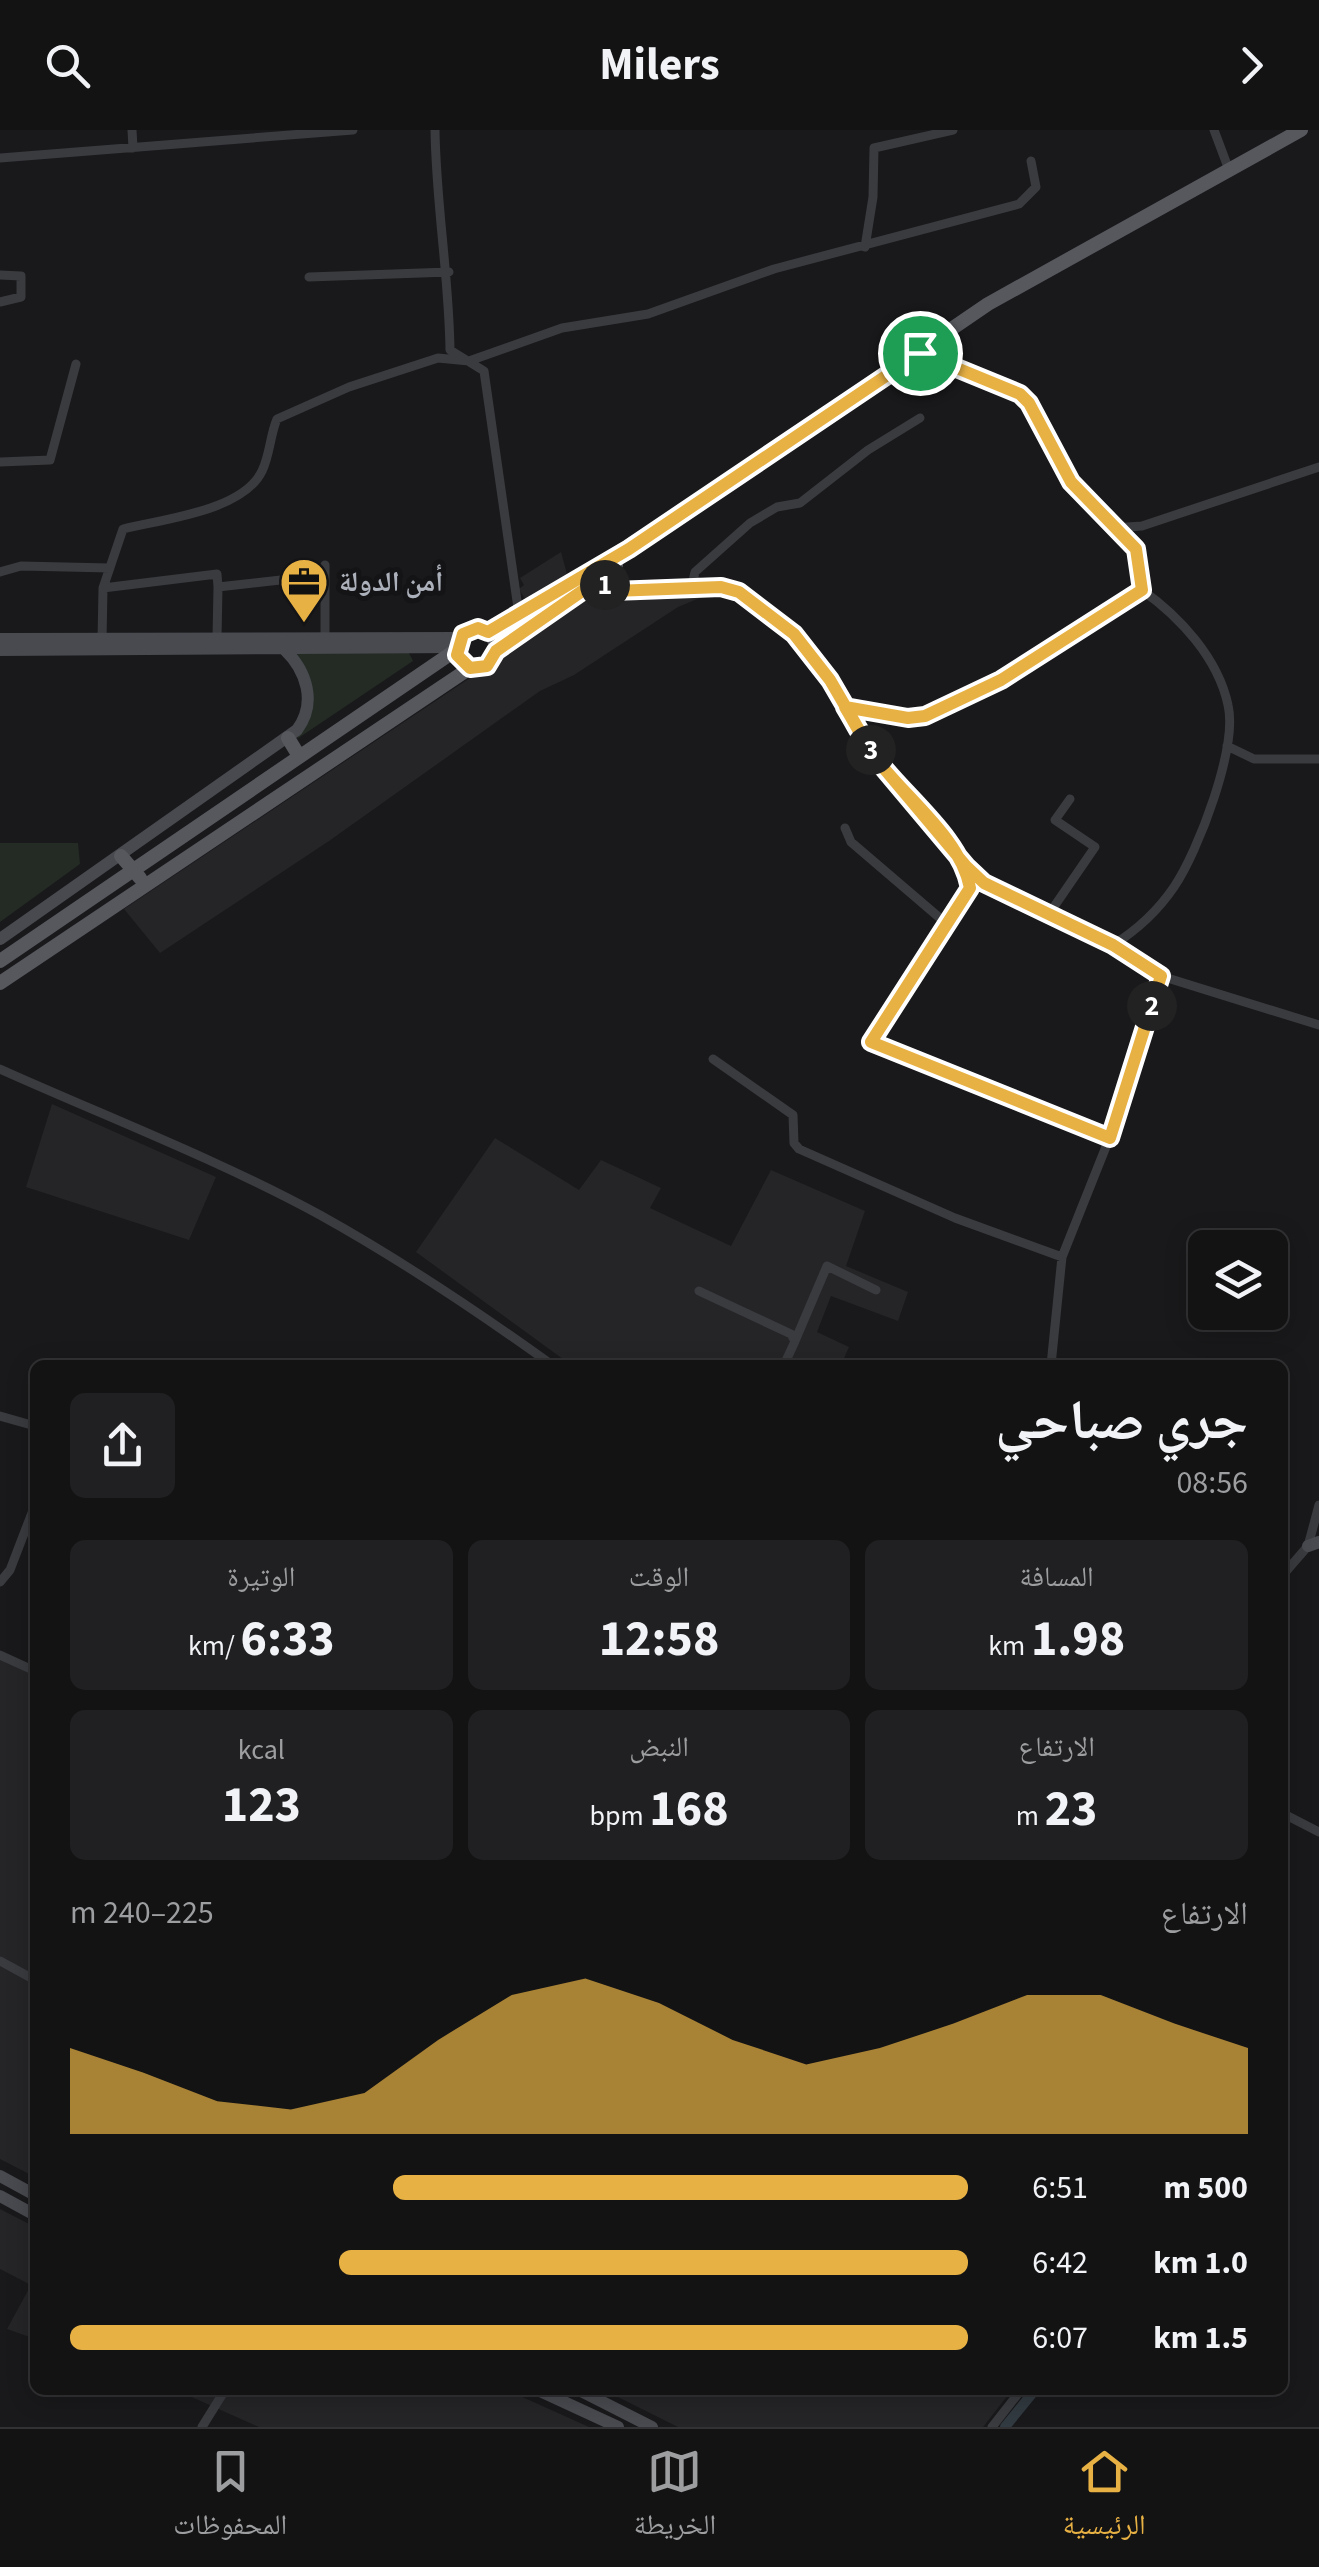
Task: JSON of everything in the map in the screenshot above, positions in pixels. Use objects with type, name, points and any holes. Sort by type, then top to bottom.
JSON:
[{"type":"main road","points":[[0,962],[300,756],[457,645],[473,629],[488,632],[629,549],[988,304],[1301,130]]},
{"type":"main road","points":[[0,983],[470,668],[487,666],[496,651],[598,580],[629,549]]},
{"type":"main road","points":[[488,632],[496,651]]},
{"type":"main road","points":[[0,650],[216,638],[325,638],[457,645]]},
{"type":"main road","points":[[0,639],[284,649],[457,645]]},
{"type":"main road","points":[[457,645],[470,668]]},
{"type":"main road","points":[[0,939],[288,738],[301,725],[308,696],[300,666],[284,649]]},
{"type":"main road","points":[[288,738],[300,756]]},
{"type":"main road","points":[[121,856],[144,884]]},
{"type":"main road","points":[[0,2176],[30,2192]]},
{"type":"main road","points":[[0,2196],[30,2212]]},
{"type":"main road","points":[[549,2395],[618,2427]]},
{"type":"main road","points":[[588,2395],[652,2427]]},
{"type":"street","points":[[132,130],[133,148]]},
{"type":"street","points":[[0,158],[353,130]]},
{"type":"street","points":[[435,130],[439,217],[448,272],[450,350],[484,371],[519,614]]},
{"type":"street","points":[[865,247],[873,197],[874,148],[952,130]]},
{"type":"street","points":[[1214,130],[1229,170]]},
{"type":"street","points":[[102,644],[103,588],[123,529],[174,519],[241,495],[264,468],[277,418],[349,386],[438,358],[470,361],[562,328],[648,314],[774,268],[1019,204],[1036,187],[1032,161]]},
{"type":"street","points":[[309,277],[448,272]]},
{"type":"street","points":[[0,276],[21,276],[18,301],[0,302]]},
{"type":"street","points":[[920,353],[1020,394],[1029,403],[1071,482],[1136,549],[1142,590],[1174,613],[1209,660],[1230,710],[1227,746],[1208,808],[1174,887],[1140,928],[1113,945]]},
{"type":"street","points":[[0,462],[50,460],[76,364]]},
{"type":"street","points":[[920,418],[868,450],[800,503],[777,507],[750,523],[696,572],[693,581],[739,592],[794,634],[876,759],[984,883],[1113,945],[1161,976],[1319,1024]]},
{"type":"street","points":[[1113,528],[1142,526],[1319,467]]},
{"type":"street","points":[[0,572],[20,566],[110,568]]},
{"type":"street","points":[[218,586],[325,570],[325,638]]},
{"type":"street","points":[[103,588],[218,574],[216,638]]},
{"type":"street","points":[[598,580],[613,591],[721,587]]},
{"type":"street","points":[[845,707],[908,718],[925,716],[1001,680],[1142,590]]},
{"type":"street","points":[[1227,746],[1254,759],[1319,760]]},
{"type":"street","points":[[1049,914],[1095,847],[1055,820],[1070,799]]},
{"type":"street","points":[[845,828],[851,842],[948,925]]},
{"type":"street","points":[[966,866],[970,888],[871,1042],[1110,1138]]},
{"type":"street","points":[[1052,1360],[1062,1257],[1110,1138],[1161,976]]},
{"type":"street","points":[[712,1060],[793,1115],[794,1143],[800,1149],[955,1218],[1062,1257]]},
{"type":"street","points":[[0,1069],[182,1148],[320,1215],[458,1298],[545,1360]]},
{"type":"street","points":[[786,1360],[826,1266],[876,1290]]},
{"type":"street","points":[[700,1290],[791,1334],[795,1341]]},
{"type":"street","points":[[0,1416],[30,1425]]},
{"type":"street","points":[[1288,1570],[1313,1544],[1319,1505]]},
{"type":"street","points":[[0,1582],[10,1570],[30,1518]]},
{"type":"street","points":[[0,1655],[30,1669]]},
{"type":"street","points":[[1288,1815],[1319,1832]]},
{"type":"street","points":[[0,1961],[30,1977]]},
{"type":"street","points":[[202,2427],[222,2395]]},
{"type":"street","points":[[992,2427],[1017,2395]]},
{"type":"shaded area","points":[[561,552],[567,574],[525,599],[519,589],[524,585],[520,578]]},
{"type":"shaded area","points":[[719,590],[678,607],[574,675],[540,691],[329,841],[160,953],[124,909],[600,591],[609,603]]},
{"type":"shaded area","points":[[293,653],[409,653],[413,661],[297,739],[313,706]]},
{"type":"shaded area","points":[[0,843],[78,843],[80,864],[0,922]]},
{"type":"shaded area","points":[[52,1104],[216,1177],[189,1240],[26,1187]]},
{"type":"shaded area","points":[[495,1138],[579,1190],[601,1160],[661,1188],[650,1208],[731,1246],[771,1170],[865,1211],[846,1266],[908,1292],[898,1321],[831,1296],[817,1332],[849,1347],[843,1360],[564,1360],[416,1252]]},
{"type":"shaded area","points":[[0,1657],[30,1672],[30,2174],[0,2159]]},
{"type":"shaded area","points":[[0,2209],[30,2224],[30,2284],[0,2269]]},
{"type":"shaded area","points":[[30,2287],[30,2337],[7,2329]]},
{"type":"shaded area","points":[[187,2395],[518,2395],[589,2427],[259,2427]]},
{"type":"shaded area","points":[[614,2395],[1008,2395],[983,2427],[678,2427]]},
{"type":"waterway","points":[[1005,2427],[1031,2395]]},
{"type":"place","name":"أمن الدولة","points":[[304,624]]},
{"type":"route","points":[[920,353],[629,549],[488,632],[478,628],[463,634],[457,642],[457,655],[470,668],[487,666],[496,651],[598,580],[613,591],[721,587],[739,592],[794,634],[830,680],[845,707],[876,759],[984,883],[1113,945],[1161,976],[1110,1138],[871,1042],[970,888],[966,866],[876,759],[845,707],[908,718],[925,716],[1001,680],[1142,590],[1136,549],[1071,482],[1029,403],[1020,394],[920,353]]}]
